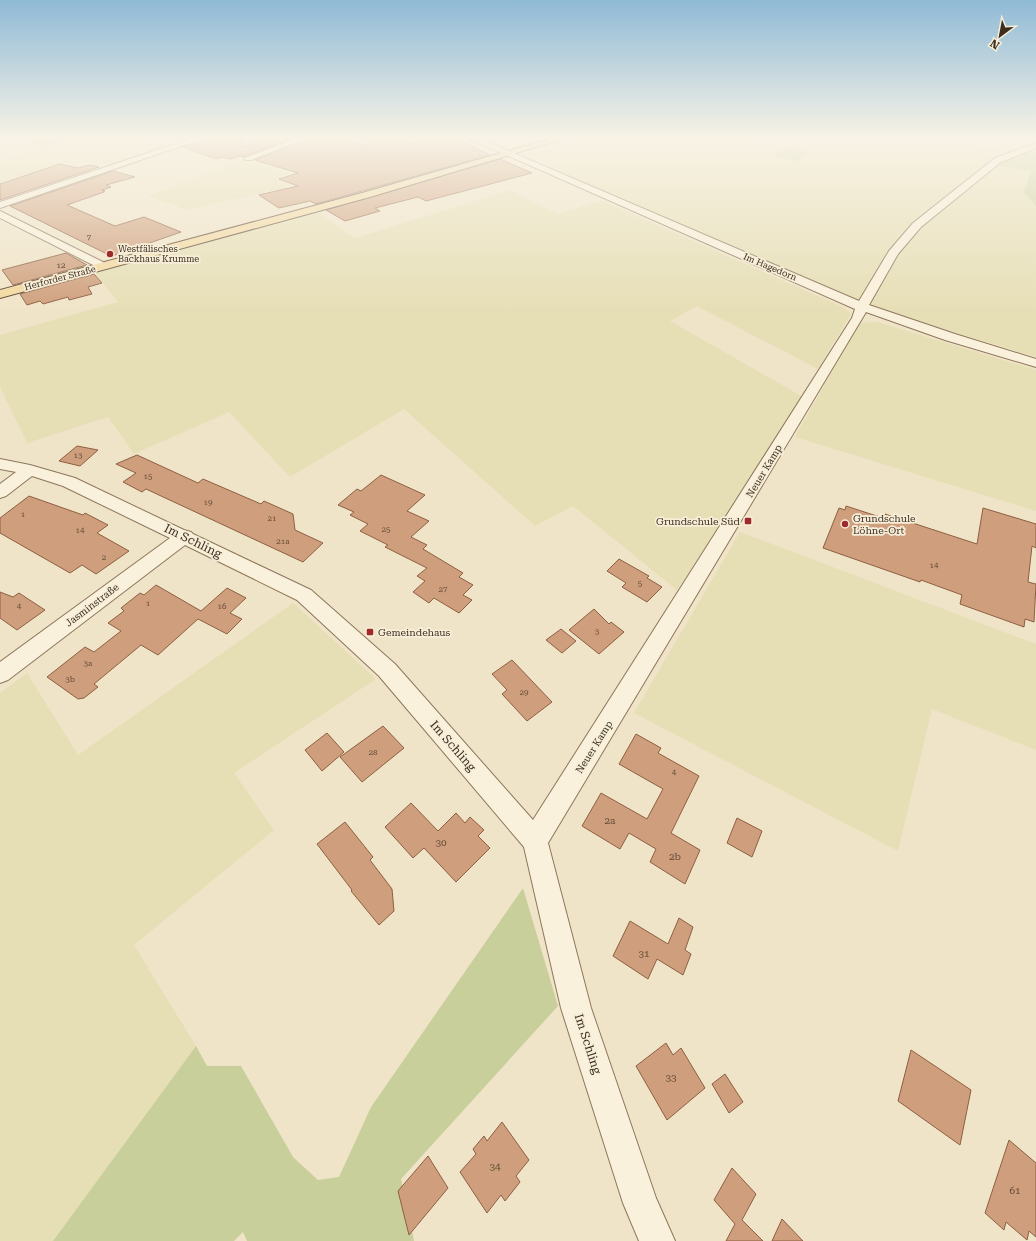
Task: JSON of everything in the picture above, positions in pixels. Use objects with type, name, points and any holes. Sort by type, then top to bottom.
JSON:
[{"type":"main road","name":"Herforder Straße","points":[[0,294],[354,197]]},
{"type":"street","points":[[0,205],[24,197]]},
{"type":"street","name":"Im Hagedorn","points":[[609,197],[862,307],[950,337],[1036,363]]},
{"type":"street","name":"Neuer Kamp","points":[[535,841],[858,318],[862,307],[893,253],[917,225],[952,197]]},
{"type":"street","points":[[0,214],[103,266]]},
{"type":"street","name":"Im Schling","points":[[0,464],[30,470],[69,482],[185,536],[304,595],[387,670],[535,841],[576,1008],[640,1203],[657,1241]]},
{"type":"street","points":[[0,492],[30,470]]},
{"type":"street","name":"Jasminstraße","points":[[0,674],[185,536]]},
{"type":"shaded area","points":[[151,197],[246,197],[188,210]]},
{"type":"shaded area","points":[[488,197],[524,197],[558,214],[601,200],[843,307],[851,314],[818,369],[697,306],[670,321],[803,397],[677,590],[573,506],[535,526],[404,409],[290,477],[229,412],[134,454],[108,417],[27,443],[0,387],[0,335],[118,302],[95,273],[317,212],[355,238]]},
{"type":"shaded area","points":[[617,197],[1028,197],[1036,206],[1036,357],[923,323],[830,291]]},
{"type":"shaded area","points":[[877,322],[1036,370],[1036,511],[795,437],[859,323]]},
{"type":"shaded area","points":[[740,532],[1036,644],[1036,750],[932,709],[898,851],[634,713]]},
{"type":"shaded area","points":[[293,603],[376,679],[234,773],[274,830],[134,945],[196,1046],[53,1241],[0,1241],[0,693],[27,673],[78,755]]},
{"type":"green space","points":[[1028,197],[1036,197],[1036,206]]},
{"type":"green space","points":[[523,888],[558,1006],[401,1179],[414,1241],[247,1241],[243,1232],[234,1241],[53,1241],[196,1046],[207,1066],[241,1066],[293,1157],[318,1180],[339,1177],[371,1107]]},
{"type":"building","points":[[0,197],[9,197],[0,200]]},
{"type":"building","points":[[37,197],[90,197],[67,205],[115,226],[144,217],[181,232],[144,245],[146,247],[111,256],[10,206]]},
{"type":"building","points":[[262,197],[341,197],[316,204],[310,201],[279,208]]},
{"type":"building","points":[[371,197],[441,197],[426,201],[418,197],[375,208],[380,211],[345,221],[326,210]]},
{"type":"building","points":[[66,253],[87,265],[13,285],[2,270]]},
{"type":"building","points":[[94,274],[102,283],[88,287],[92,294],[69,300],[68,297],[43,304],[40,301],[27,305],[20,294]]},
{"type":"building","points":[[77,446],[98,450],[80,466],[59,461]]},
{"type":"building","points":[[137,455],[198,483],[203,479],[261,504],[264,501],[293,514],[295,530],[323,543],[303,562],[146,489],[142,492],[123,482],[136,473],[116,464]]},
{"type":"building","points":[[381,475],[425,495],[407,511],[429,521],[411,537],[427,545],[423,549],[463,573],[459,577],[473,585],[463,595],[472,600],[459,613],[434,598],[429,603],[413,592],[425,581],[417,576],[427,568],[385,547],[388,545],[360,531],[368,524],[350,515],[354,512],[338,505],[357,489],[361,491]]},
{"type":"building","points":[[29,496],[83,515],[85,513],[108,525],[97,533],[129,551],[96,574],[82,565],[70,573],[0,533],[0,518]]},
{"type":"building","points":[[846,506],[883,518],[885,514],[977,544],[983,508],[1036,524],[1036,548],[1032,546],[1028,582],[1036,584],[1034,622],[1025,619],[1024,627],[960,604],[962,595],[823,548],[839,508],[845,510]]},
{"type":"building","points":[[619,559],[649,576],[647,578],[662,587],[647,602],[622,587],[626,583],[607,571]]},
{"type":"building","points":[[156,585],[201,611],[227,588],[246,598],[230,613],[242,619],[227,634],[198,619],[158,655],[141,645],[94,684],[98,687],[84,698],[78,699],[47,677],[85,647],[94,652],[121,631],[108,623],[124,611],[121,608],[140,593],[144,595]]},
{"type":"building","points":[[0,592],[13,597],[19,593],[45,610],[17,630],[0,618]]},
{"type":"building","points":[[594,609],[609,624],[611,622],[624,632],[599,654],[569,630]]},
{"type":"building","points":[[561,629],[576,641],[562,653],[546,640]]},
{"type":"building","points":[[512,660],[552,702],[527,721],[502,694],[507,690],[492,674]]},
{"type":"building","points":[[383,726],[404,748],[362,782],[340,757]]},
{"type":"building","points":[[327,733],[344,752],[322,771],[305,750]]},
{"type":"building","points":[[636,734],[661,748],[658,753],[699,776],[671,833],[700,850],[685,884],[650,862],[656,849],[629,833],[620,849],[582,826],[601,793],[647,819],[663,789],[619,764]]},
{"type":"building","points":[[411,803],[438,831],[456,813],[465,823],[470,817],[484,830],[478,836],[490,848],[456,882],[424,848],[413,858],[385,827]]},
{"type":"building","points":[[737,818],[762,831],[752,857],[727,843]]},
{"type":"building","points":[[345,822],[373,857],[370,860],[392,889],[394,911],[379,925],[351,891],[352,890],[317,844]]},
{"type":"building","points":[[679,918],[693,927],[685,950],[691,954],[683,975],[657,959],[648,979],[613,956],[630,921],[668,944]]},
{"type":"building","points":[[666,1043],[673,1055],[681,1048],[705,1088],[667,1120],[636,1066]]},
{"type":"building","points":[[911,1050],[971,1090],[960,1145],[898,1101]]},
{"type":"building","points":[[725,1074],[743,1102],[729,1113],[712,1084]]},
{"type":"building","points":[[502,1122],[529,1160],[516,1176],[520,1182],[505,1201],[501,1195],[487,1213],[460,1172],[476,1154],[473,1149],[484,1136],[487,1141]]},
{"type":"building","points":[[1009,1140],[1036,1163],[1036,1237],[1029,1231],[1027,1240],[1006,1222],[1004,1230],[985,1213]]},
{"type":"building","points":[[428,1156],[448,1188],[409,1235],[398,1191]]},
{"type":"building","points":[[732,1168],[756,1194],[742,1220],[763,1241],[726,1241],[735,1224],[714,1200]]},
{"type":"building","points":[[782,1219],[803,1241],[772,1241]]},
{"type":"place","name":"Westfälisches Backhaus Krumme","points":[[110,254]]},
{"type":"place","name":"Grundschule Süd","points":[[748,521]]},
{"type":"place","name":"Grundschule Löhne-Ort","points":[[845,524]]},
{"type":"place","name":"Gemeindehaus","points":[[370,632]]}]
